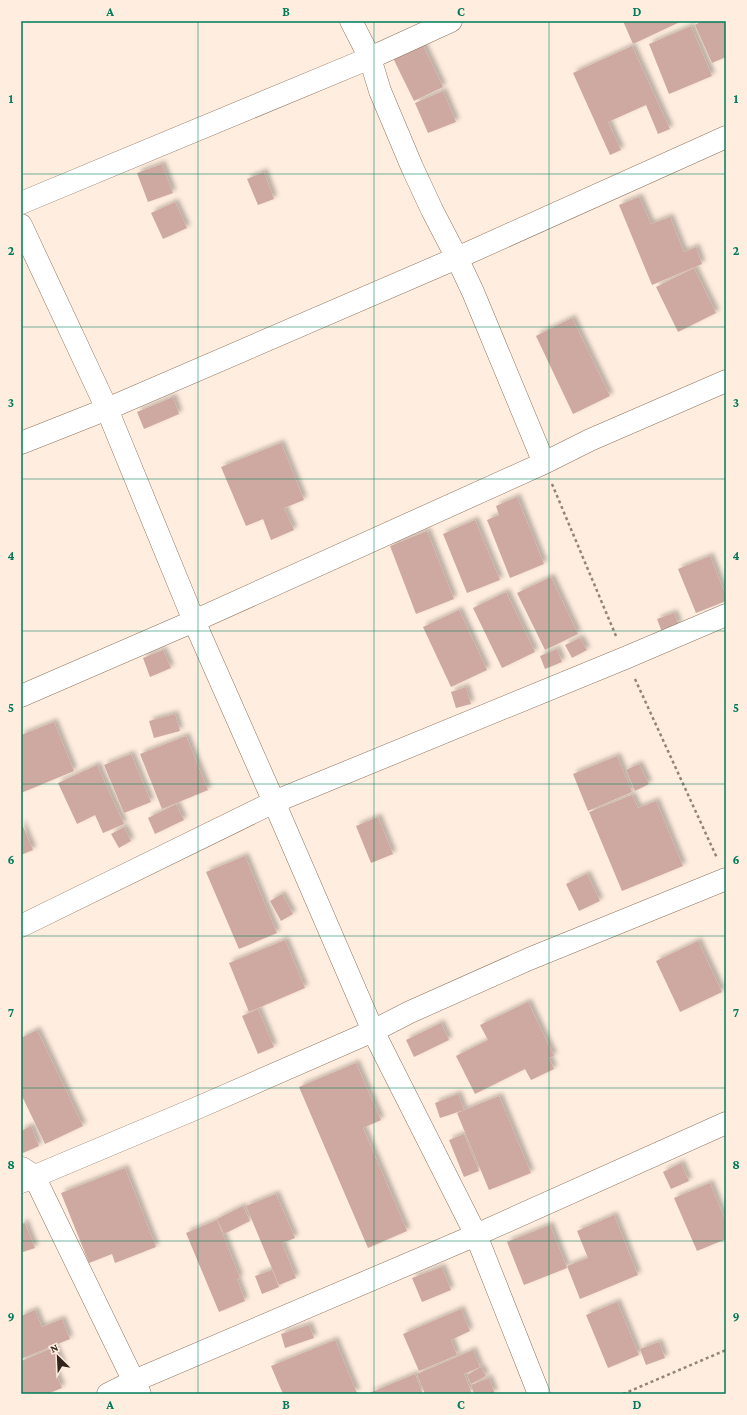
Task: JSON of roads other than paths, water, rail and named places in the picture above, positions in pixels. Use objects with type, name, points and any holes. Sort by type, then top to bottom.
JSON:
[{"type":"street","points":[[351,21],[370,58],[380,91],[395,128],[432,210],[473,292],[544,463]]},
{"type":"street","points":[[21,204],[370,58],[451,21]]},
{"type":"street","points":[[21,443],[106,409],[457,258],[726,137]]},
{"type":"street","points":[[21,225],[106,409],[194,621],[373,1031],[476,1235],[539,1394]]},
{"type":"street","points":[[21,696],[194,621],[544,463],[590,440],[726,381]]},
{"type":"street","points":[[21,926],[274,802],[726,615]]},
{"type":"street","points":[[137,1388],[25,1175],[196,1108],[373,1031],[410,1012],[529,958],[726,880]]},
{"type":"street","points":[[108,1394],[137,1388],[726,1123]]}]
